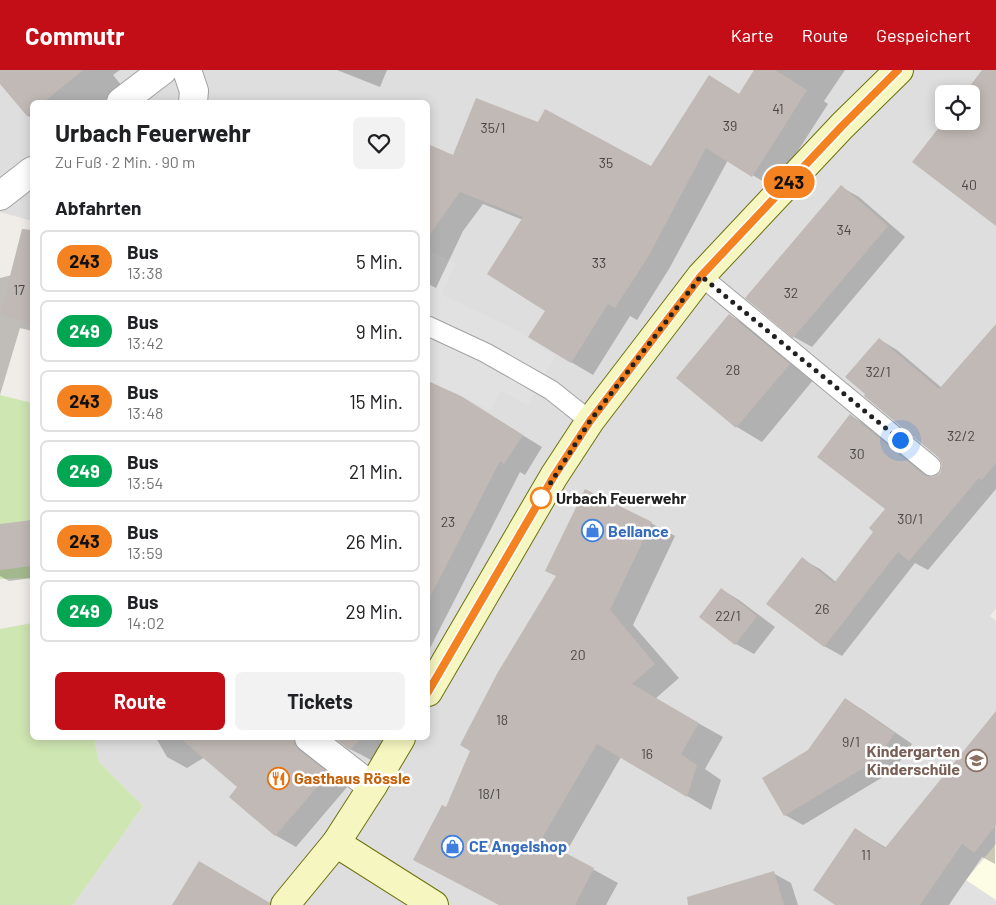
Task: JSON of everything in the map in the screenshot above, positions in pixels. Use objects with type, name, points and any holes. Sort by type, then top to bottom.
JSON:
[{"type":"street","points":[[124,100],[164,70]]},
{"type":"street","points":[[187,70],[194,91],[193,100]]},
{"type":"street","points":[[430,689],[554,476],[590,421],[701,276],[842,126],[898,70]]},
{"type":"street","points":[[0,196],[30,173]]},
{"type":"street","points":[[311,740],[372,787]]},
{"type":"street","points":[[286,905],[336,843],[400,740]]},
{"type":"street","points":[[336,843],[434,905]]},
{"type":"lane","points":[[701,276],[931,466]]},
{"type":"lane","points":[[430,327],[486,353],[551,390],[590,421]]},
{"type":"shaded area","points":[[0,70],[996,70],[996,609],[990,616],[996,621],[996,844],[966,880],[949,905],[73,905],[143,806],[99,762],[94,740],[430,740],[430,100],[30,100],[30,220],[0,212]]},
{"type":"shaded area","points":[[430,251],[456,263],[441,294],[516,330],[555,356],[528,405],[501,391],[490,410],[430,382]]},
{"type":"shaded area","points":[[996,844],[996,905],[949,905],[966,880]]},
{"type":"shaded area","points":[[966,880],[996,900],[996,905],[949,905]]},
{"type":"green space","points":[[0,395],[30,402],[30,578],[0,579]]},
{"type":"green space","points":[[30,623],[30,740],[94,740],[99,762],[143,806],[73,905],[0,905],[0,629]]},
{"type":"building","points":[[0,70],[83,70],[46,100],[30,100],[30,114],[27,116],[0,84]]},
{"type":"building","points":[[754,70],[775,70],[807,90],[752,177],[706,148],[648,257],[615,308],[608,304],[571,363],[528,337],[545,311],[487,274],[523,217],[460,192],[430,234],[430,145],[453,155],[476,98],[538,122],[545,109],[651,166],[709,75],[739,94]]},
{"type":"building","points":[[982,70],[996,70],[996,226],[912,162],[937,130],[980,130],[980,85],[971,85]]},
{"type":"building","points":[[841,185],[888,226],[793,338],[745,298]]},
{"type":"building","points":[[22,229],[30,230],[30,323],[0,315]]},
{"type":"building","points":[[729,314],[790,364],[736,428],[676,378]]},
{"type":"building","points":[[996,324],[996,463],[982,480],[979,478],[909,561],[898,552],[824,647],[766,604],[802,557],[834,583],[873,532],[869,528],[885,509],[817,457],[850,414],[924,475],[935,476],[940,473],[942,467],[938,457],[864,396],[865,394],[845,377],[879,338],[939,389]]},
{"type":"building","points":[[430,382],[461,396],[523,435],[504,464],[500,461],[430,597]]},
{"type":"building","points":[[585,489],[652,522],[610,610],[655,664],[632,684],[699,723],[681,754],[697,765],[687,797],[597,744],[541,840],[594,868],[575,905],[499,905],[413,860],[442,805],[446,807],[470,751],[460,745],[498,672],[556,576],[545,571]]},
{"type":"building","points":[[30,520],[30,566],[0,570],[0,524]]},
{"type":"building","points":[[721,588],[757,616],[735,645],[699,617]]},
{"type":"building","points":[[845,698],[895,733],[875,761],[784,816],[762,778],[808,750]]},
{"type":"building","points":[[996,711],[996,825],[974,853],[962,844],[920,905],[835,905],[813,890],[855,828],[885,848]]},
{"type":"building","points":[[182,740],[294,740],[299,750],[329,773],[275,836],[229,797],[237,787]]},
{"type":"building","points":[[337,740],[359,740],[350,750]]},
{"type":"building","points":[[199,861],[270,903],[270,905],[172,905]]},
{"type":"building","points":[[774,871],[784,905],[688,905],[687,897]]},
{"type":"bus line","name":"243","points":[[430,689],[554,476],[590,421],[701,276],[842,126],[898,70]]},
{"type":"place","name":"Urbach Feuerwehr","points":[[541,498]]},
{"type":"place","name":"Bellance","points":[[592,531]]},
{"type":"place","name":"Kindergarten Kinderschüle","points":[[976,760]]},
{"type":"place","name":"Gasthaus Rössle","points":[[278,778]]},
{"type":"place","name":"CE Angelshop","points":[[453,846]]},
{"type":"route","points":[[541,498],[590,421],[701,276],[900,440]]}]
